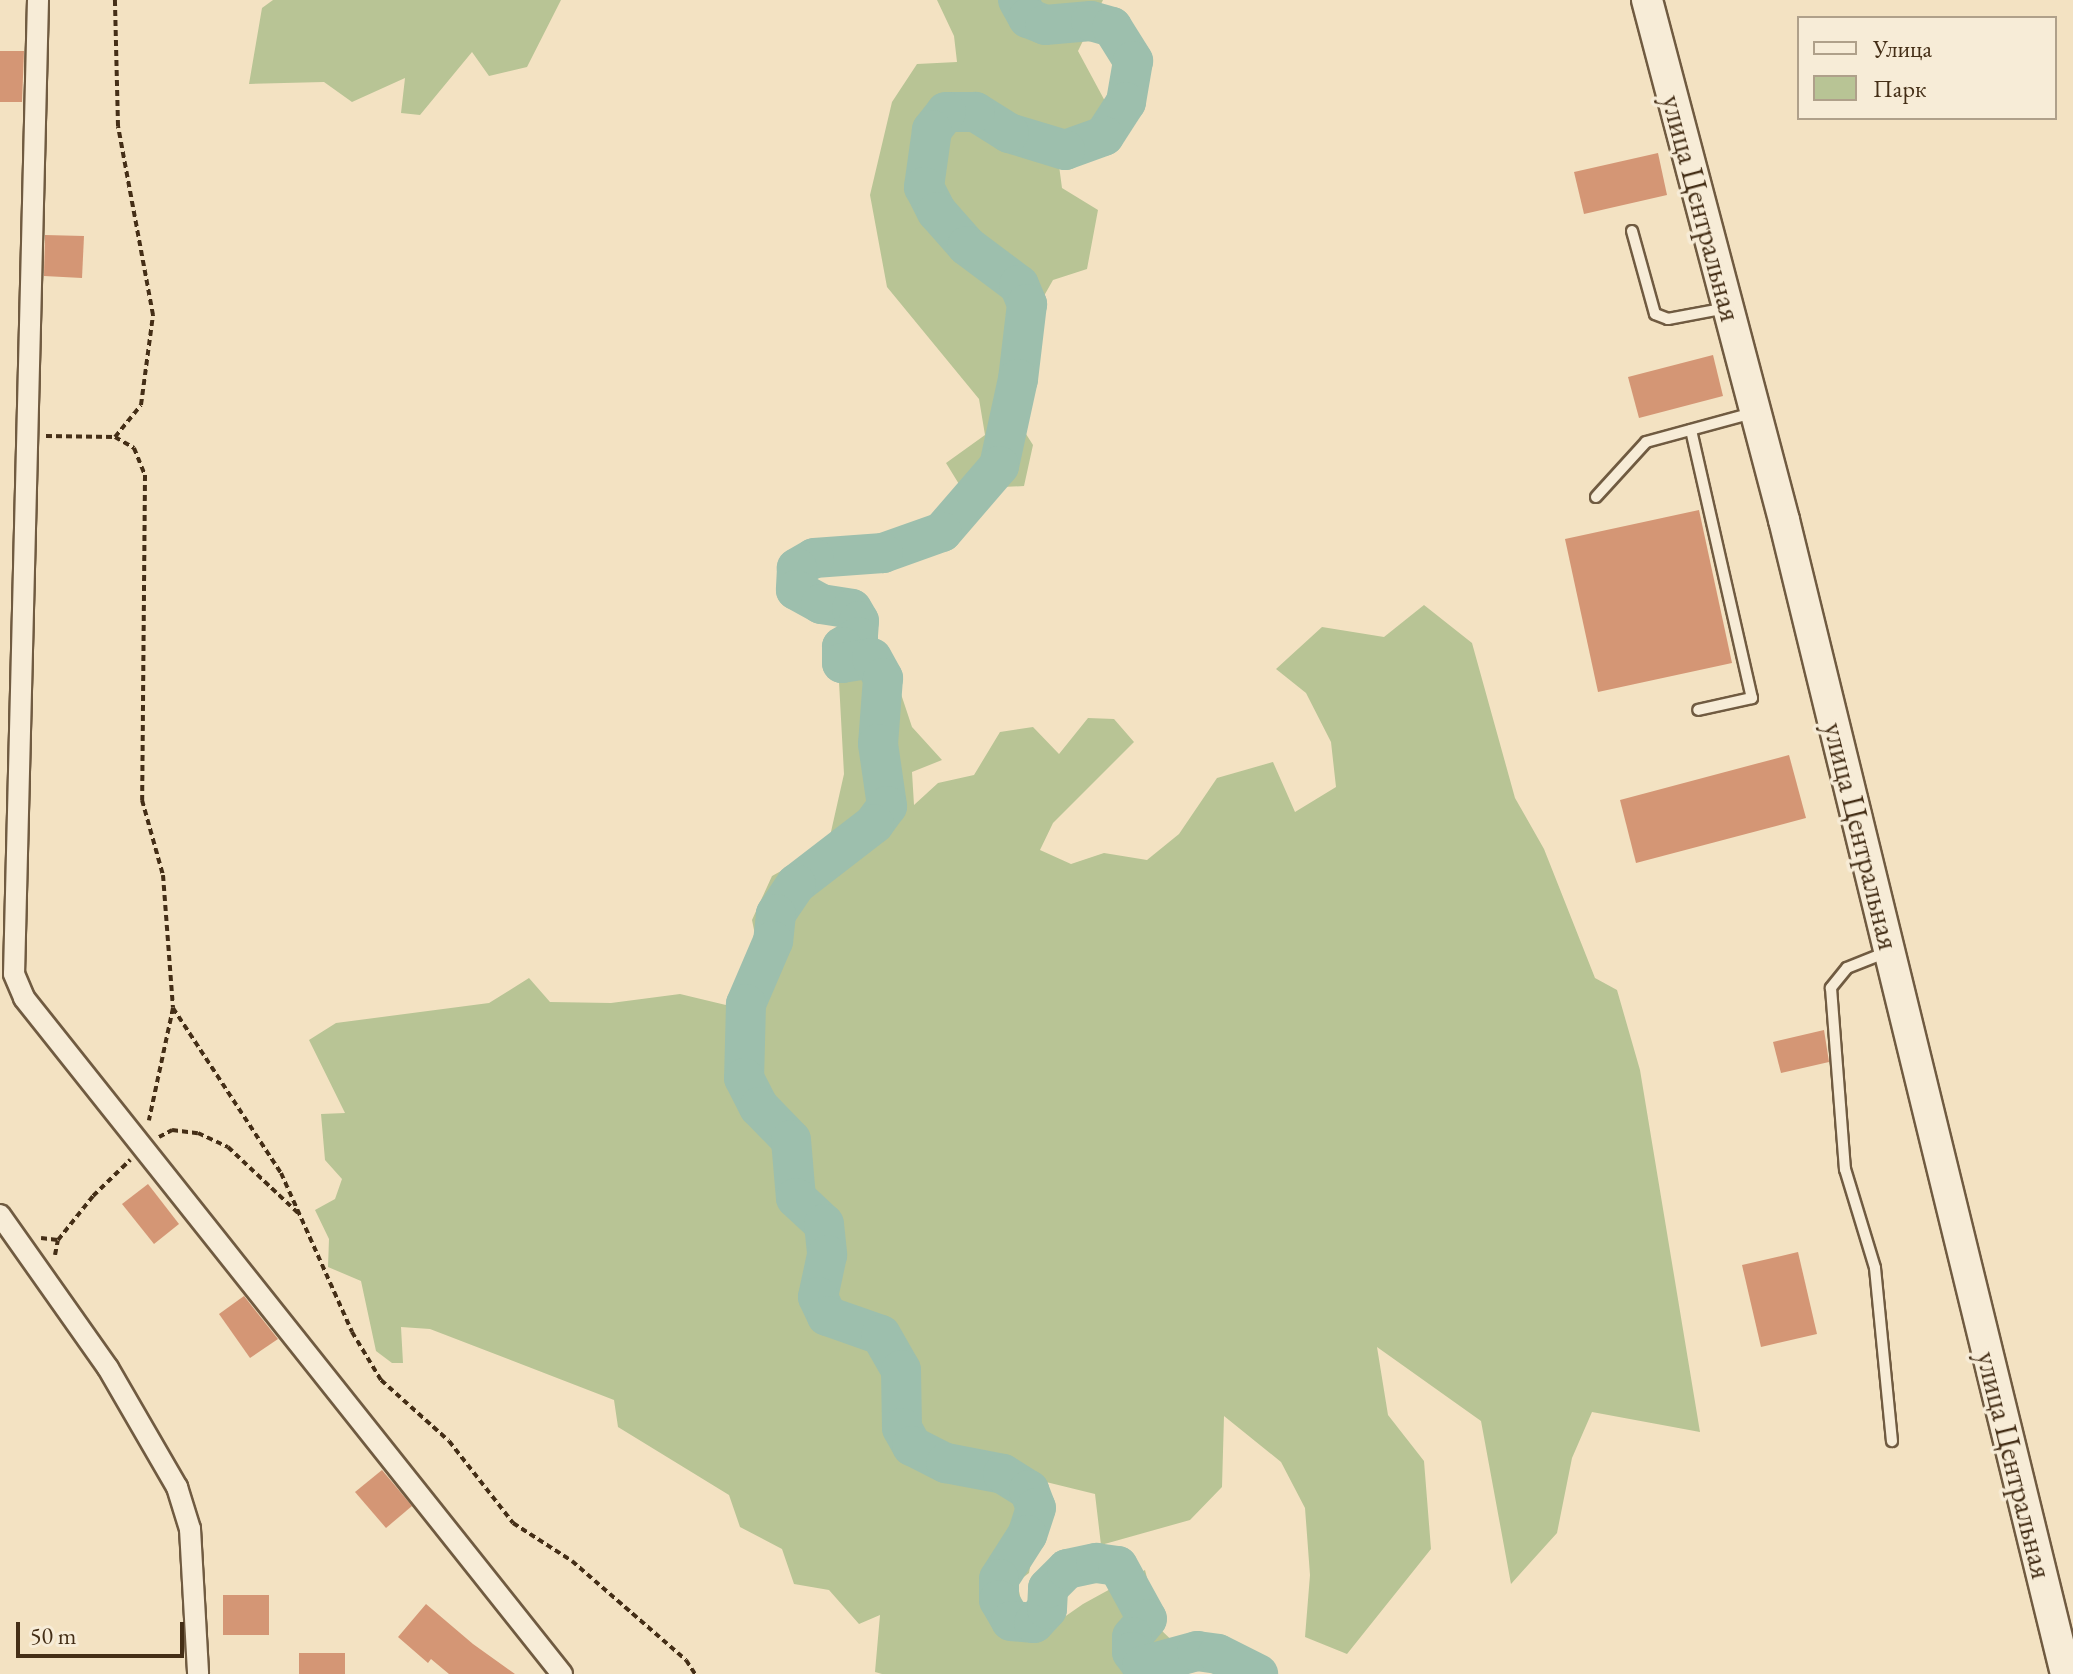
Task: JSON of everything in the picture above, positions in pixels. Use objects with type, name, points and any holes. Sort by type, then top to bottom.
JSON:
[{"type":"main road","name":"улица Центральная","points":[[1647,0],[1755,412],[2066,1674]]},
{"type":"street","points":[[38,0],[14,974],[24,998],[562,1674]]},
{"type":"street","points":[[0,1215],[108,1368],[177,1487],[190,1529],[198,1674]]},
{"type":"lane","points":[[1632,231],[1655,314],[1668,319],[1728,308]]},
{"type":"lane","points":[[1596,497],[1646,442],[1755,412]]},
{"type":"lane","points":[[1691,430],[1752,698],[1698,710]]},
{"type":"lane","points":[[1889,951],[1847,968],[1831,988],[1845,1169],[1875,1268],[1892,1441]]},
{"type":"path","points":[[115,0],[118,126],[153,315],[141,405],[115,437]]},
{"type":"path","points":[[27,435],[115,437],[134,448],[145,475],[142,800],[163,875],[173,1008],[143,1147]]},
{"type":"path","points":[[173,1008],[281,1173],[352,1332],[381,1380],[449,1441],[513,1523],[572,1561],[686,1660],[695,1674]]},
{"type":"path","points":[[48,1283],[58,1240],[93,1196],[143,1147],[172,1130],[198,1133],[228,1147],[300,1215]]},
{"type":"green space","points":[[273,0],[561,0],[527,67],[489,76],[472,52],[420,115],[401,113],[405,78],[352,102],[324,82],[249,84],[262,8]]},
{"type":"green space","points":[[937,0],[1103,0],[1078,51],[1113,116],[1056,143],[1062,188],[1098,210],[1087,269],[1053,280],[1028,324],[1030,384],[1017,420],[1033,445],[1024,486],[962,489],[946,463],[985,435],[979,399],[887,287],[870,195],[892,102],[917,64],[957,62],[954,36]]},
{"type":"green space","points":[[1424,605],[1472,643],[1515,798],[1544,849],[1595,978],[1617,990],[1640,1070],[1700,1432],[1592,1412],[1572,1458],[1557,1533],[1511,1584],[1481,1421],[1377,1347],[1388,1415],[1424,1461],[1431,1549],[1347,1654],[1305,1637],[1310,1575],[1305,1508],[1281,1462],[1224,1416],[1222,1487],[1190,1520],[1101,1545],[1095,1494],[1042,1481],[1014,1485],[1037,1527],[1029,1573],[1017,1582],[1030,1641],[1083,1604],[1145,1570],[1160,1629],[1183,1651],[1186,1674],[882,1674],[875,1672],[880,1615],[859,1624],[829,1590],[794,1584],[782,1549],[740,1527],[729,1495],[618,1427],[614,1400],[430,1329],[401,1327],[403,1363],[392,1363],[376,1351],[361,1281],[328,1267],[329,1239],[315,1210],[335,1199],[342,1179],[325,1160],[321,1114],[345,1113],[309,1040],[336,1023],[489,1003],[529,978],[550,1002],[611,1003],[680,994],[730,1006],[761,964],[752,920],[772,876],[828,845],[844,774],[839,682],[892,667],[912,727],[942,760],[912,772],[914,805],[938,783],[974,775],[1000,732],[1033,727],[1059,754],[1088,718],[1114,719],[1134,742],[1053,823],[1040,850],[1071,864],[1104,853],[1147,860],[1179,834],[1217,778],[1273,762],[1295,812],[1336,787],[1331,742],[1306,693],[1276,669],[1322,627],[1384,637]]},
{"type":"building","points":[[0,51],[24,51],[22,102],[0,102]]},
{"type":"building","points":[[1658,153],[1667,195],[1584,214],[1574,172]]},
{"type":"building","points":[[45,235],[84,236],[82,278],[44,276]]},
{"type":"building","points":[[1713,355],[1723,396],[1639,418],[1628,377]]},
{"type":"building","points":[[1699,510],[1732,663],[1598,692],[1565,539]]},
{"type":"building","points":[[1789,755],[1806,818],[1636,863],[1620,800]]},
{"type":"building","points":[[1824,1030],[1829,1062],[1781,1073],[1773,1042]]},
{"type":"building","points":[[148,1184],[179,1224],[154,1244],[122,1204]]},
{"type":"building","points":[[1798,1252],[1817,1334],[1761,1347],[1742,1265]]},
{"type":"building","points":[[244,1296],[278,1339],[250,1358],[219,1314]]},
{"type":"building","points":[[382,1470],[412,1506],[386,1528],[355,1492]]},
{"type":"building","points":[[223,1595],[269,1595],[269,1635],[223,1635]]},
{"type":"building","points":[[426,1604],[515,1674],[449,1674],[431,1659],[428,1663],[398,1637]]},
{"type":"building","points":[[299,1653],[345,1653],[345,1674],[299,1674]]},
{"type":"waterway","points":[[1018,0],[1028,18],[1045,25],[1091,21],[1112,27],[1133,61],[1126,102],[1104,136],[1065,150],[1009,133],[975,112],[946,112],[932,130],[924,187],[937,212],[967,246],[1019,285],[1027,304],[1018,379],[999,466],[942,532],[883,553],[814,558],[797,568],[796,590],[821,604],[852,609],[859,621],[858,637],[842,647],[842,663],[872,658],[883,678],[878,744],[887,806],[874,824],[796,884],[776,914],[773,941],[746,1004],[744,1078],[759,1107],[791,1140],[796,1198],[824,1224],[827,1255],[818,1297],[827,1316],[881,1335],[901,1370],[902,1428],[912,1446],[946,1463],[1003,1474],[1029,1490],[1036,1508],[1027,1535],[999,1579],[999,1600],[1011,1621],[1034,1623],[1047,1609],[1048,1588],[1067,1569],[1096,1563],[1118,1566],[1147,1619],[1132,1637],[1132,1652],[1142,1666],[1197,1651],[1218,1654],[1258,1674]]}]
